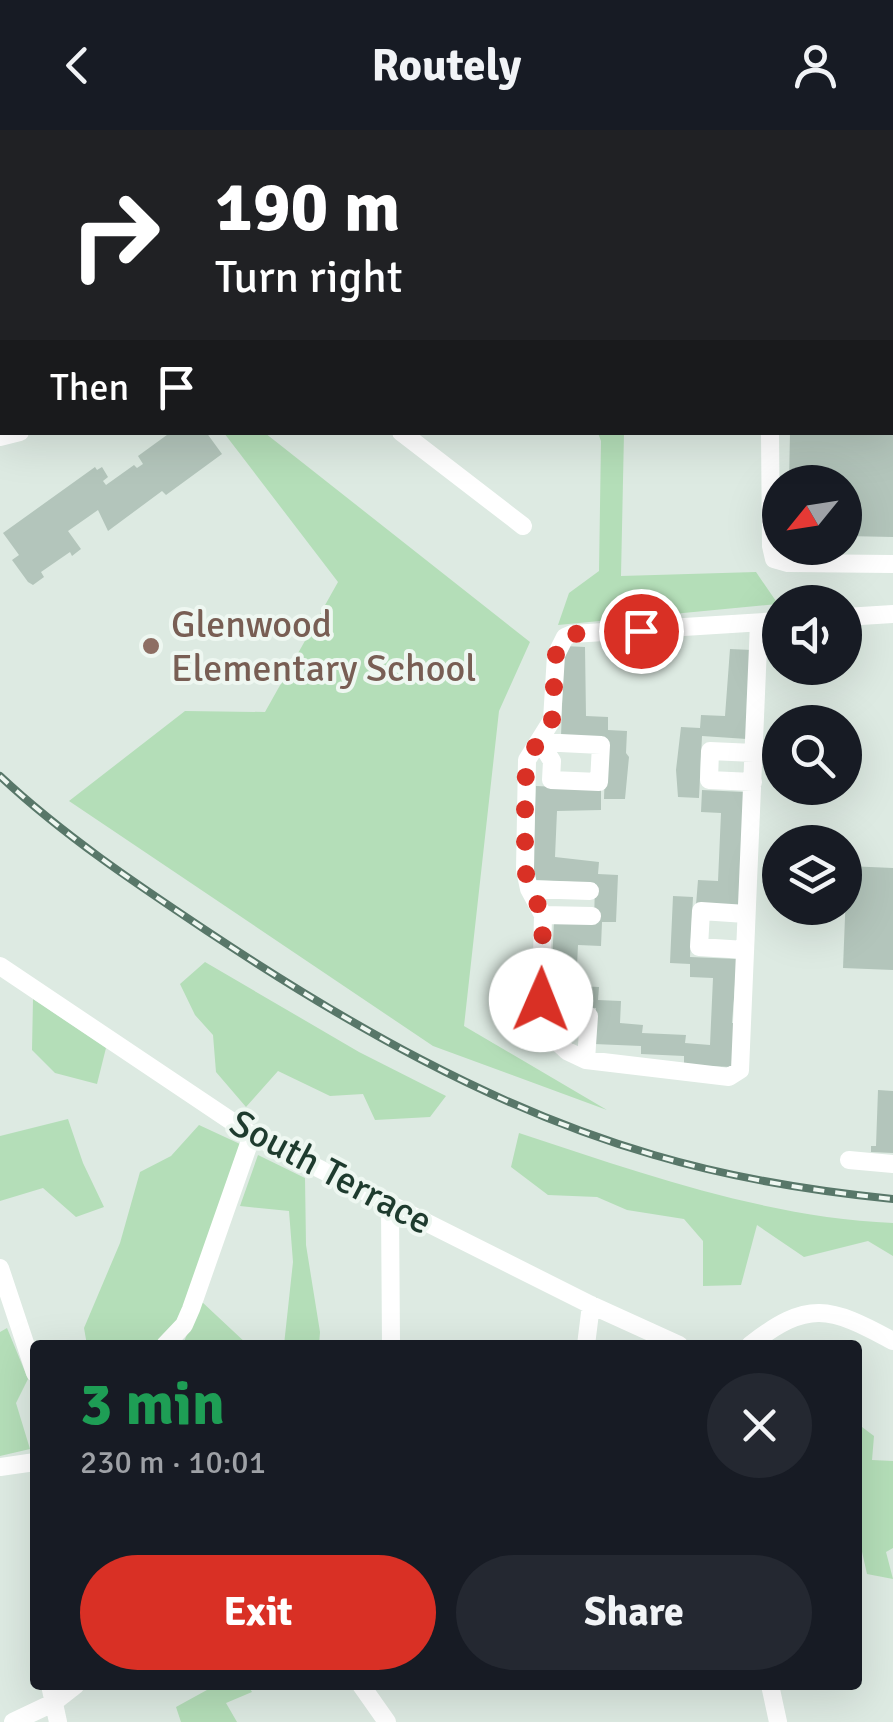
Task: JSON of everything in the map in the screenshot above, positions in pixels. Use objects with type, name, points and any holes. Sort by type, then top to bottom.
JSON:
[{"type":"street","points":[[406,435],[523,526]]},
{"type":"street","points":[[770,435],[774,560],[893,564]]},
{"type":"street","points":[[862,617],[893,614]]},
{"type":"street","points":[[759,623],[740,1070],[729,1077],[586,1060],[567,1051],[553,1038],[541,1000],[543,915],[525,870],[527,760],[552,720],[556,654],[564,637],[572,634],[762,623]]},
{"type":"street","points":[[753,782],[709,780],[710,751],[754,753]]},
{"type":"street","points":[[530,889],[590,892]]},
{"type":"street","points":[[745,950],[699,946],[701,912],[746,914]]},
{"type":"street","points":[[543,915],[592,916]]},
{"type":"street","name":"South Terrace","points":[[0,966],[252,1135],[590,1305],[669,1340]]},
{"type":"street","points":[[570,1015],[588,1016],[586,1060]]},
{"type":"street","points":[[170,1340],[184,1325],[191,1309],[252,1135]]},
{"type":"street","points":[[849,1160],[893,1164]]},
{"type":"street","points":[[390,1205],[391,1340]]},
{"type":"street","points":[[0,1268],[30,1358]]},
{"type":"street","points":[[586,1340],[590,1305]]},
{"type":"street","points":[[757,1340],[780,1322],[817,1312],[893,1341]]},
{"type":"street","points":[[0,1467],[30,1463]]},
{"type":"street","points":[[365,1690],[388,1722]]},
{"type":"street","points":[[771,1690],[778,1722]]},
{"type":"street","points":[[13,1722],[54,1703]]},
{"type":"green space","points":[[226,435],[268,435],[530,642],[499,711],[464,1026],[607,1110],[433,1046],[69,801],[185,711],[265,712],[338,582]]},
{"type":"green space","points":[[599,435],[624,435],[621,576],[756,572],[765,585],[762,606],[558,625],[569,593],[599,571]]},
{"type":"green space","points":[[205,962],[359,1052],[446,1096],[430,1117],[375,1120],[363,1094],[330,1096],[278,1071],[246,1107],[216,1072],[213,1035],[195,1015],[180,984]]},
{"type":"green space","points":[[33,999],[106,1048],[97,1084],[55,1073],[32,1050]]},
{"type":"green space","points":[[68,1119],[104,1207],[76,1217],[43,1188],[0,1201],[0,1136]]},
{"type":"green space","points":[[199,1125],[240,1144],[182,1320],[160,1340],[86,1340],[84,1328],[120,1243],[140,1172],[171,1156]]},
{"type":"green space","points":[[519,1133],[703,1191],[797,1212],[893,1223],[893,1256],[868,1241],[804,1257],[757,1225],[741,1285],[703,1286],[703,1241],[684,1219],[627,1210],[597,1197],[548,1195],[511,1167]]},
{"type":"green space","points":[[258,1155],[305,1178],[306,1245],[319,1340],[285,1340],[293,1262],[289,1211],[240,1206]]},
{"type":"green space","points":[[201,1301],[243,1340],[185,1340]]},
{"type":"green space","points":[[7,1328],[28,1379],[16,1403],[30,1449],[0,1456],[0,1332]]},
{"type":"green space","points":[[862,1427],[874,1436],[872,1460],[893,1461],[893,1548],[886,1552],[893,1579],[867,1574],[862,1552]]},
{"type":"green space","points":[[207,1690],[252,1692],[226,1703],[237,1722],[181,1722],[176,1707]]},
{"type":"building","name":"Glenwood Elementary School","points":[[167,435],[208,435],[222,454],[108,531],[98,510],[68,531],[81,549],[41,572],[44,577],[33,585],[28,582],[12,560],[19,555],[3,533],[95,467],[102,467],[108,477],[103,481],[106,485],[134,465],[137,468],[143,464],[138,456]]},
{"type":"building","points":[[790,435],[893,435],[893,537],[862,536],[862,465],[789,465]]},
{"type":"building","points":[[564,646],[585,647],[586,716],[608,717],[608,730],[627,731],[625,799],[604,799],[606,739],[561,737]]},
{"type":"building","points":[[730,649],[752,650],[747,739],[702,736],[699,798],[678,797],[676,770],[681,727],[700,728],[701,715],[725,716]]},
{"type":"building","points":[[536,786],[601,789],[601,810],[557,811],[555,857],[599,862],[598,874],[618,875],[616,922],[602,922],[601,946],[578,945],[576,986],[599,987],[598,1000],[621,1001],[620,1023],[643,1025],[642,1033],[686,1035],[685,1043],[710,1045],[713,978],[690,977],[690,964],[670,963],[673,896],[693,897],[690,957],[737,959],[732,1067],[684,1065],[684,1056],[641,1054],[641,1046],[594,1044],[596,1008],[550,1006],[554,921],[594,923],[595,883],[532,880]]},
{"type":"building","points":[[702,790],[744,792],[739,907],[696,905],[698,880],[718,881],[721,813],[701,812]]},
{"type":"building","points":[[862,867],[893,868],[893,970],[843,968],[845,925],[862,925]]},
{"type":"building","points":[[878,1090],[893,1091],[893,1153],[871,1152],[871,1146],[876,1146]]},
{"type":"railway","points":[[0,776],[74,838],[207,931],[366,1030],[478,1088],[594,1136],[683,1163],[772,1183],[893,1199]]},
{"type":"place","name":"Glenwood Elementary School","points":[[151,646]]},
{"type":"route","points":[[541,1000],[543,915],[525,870],[527,760],[552,720],[556,654],[564,637],[641,631]]}]
